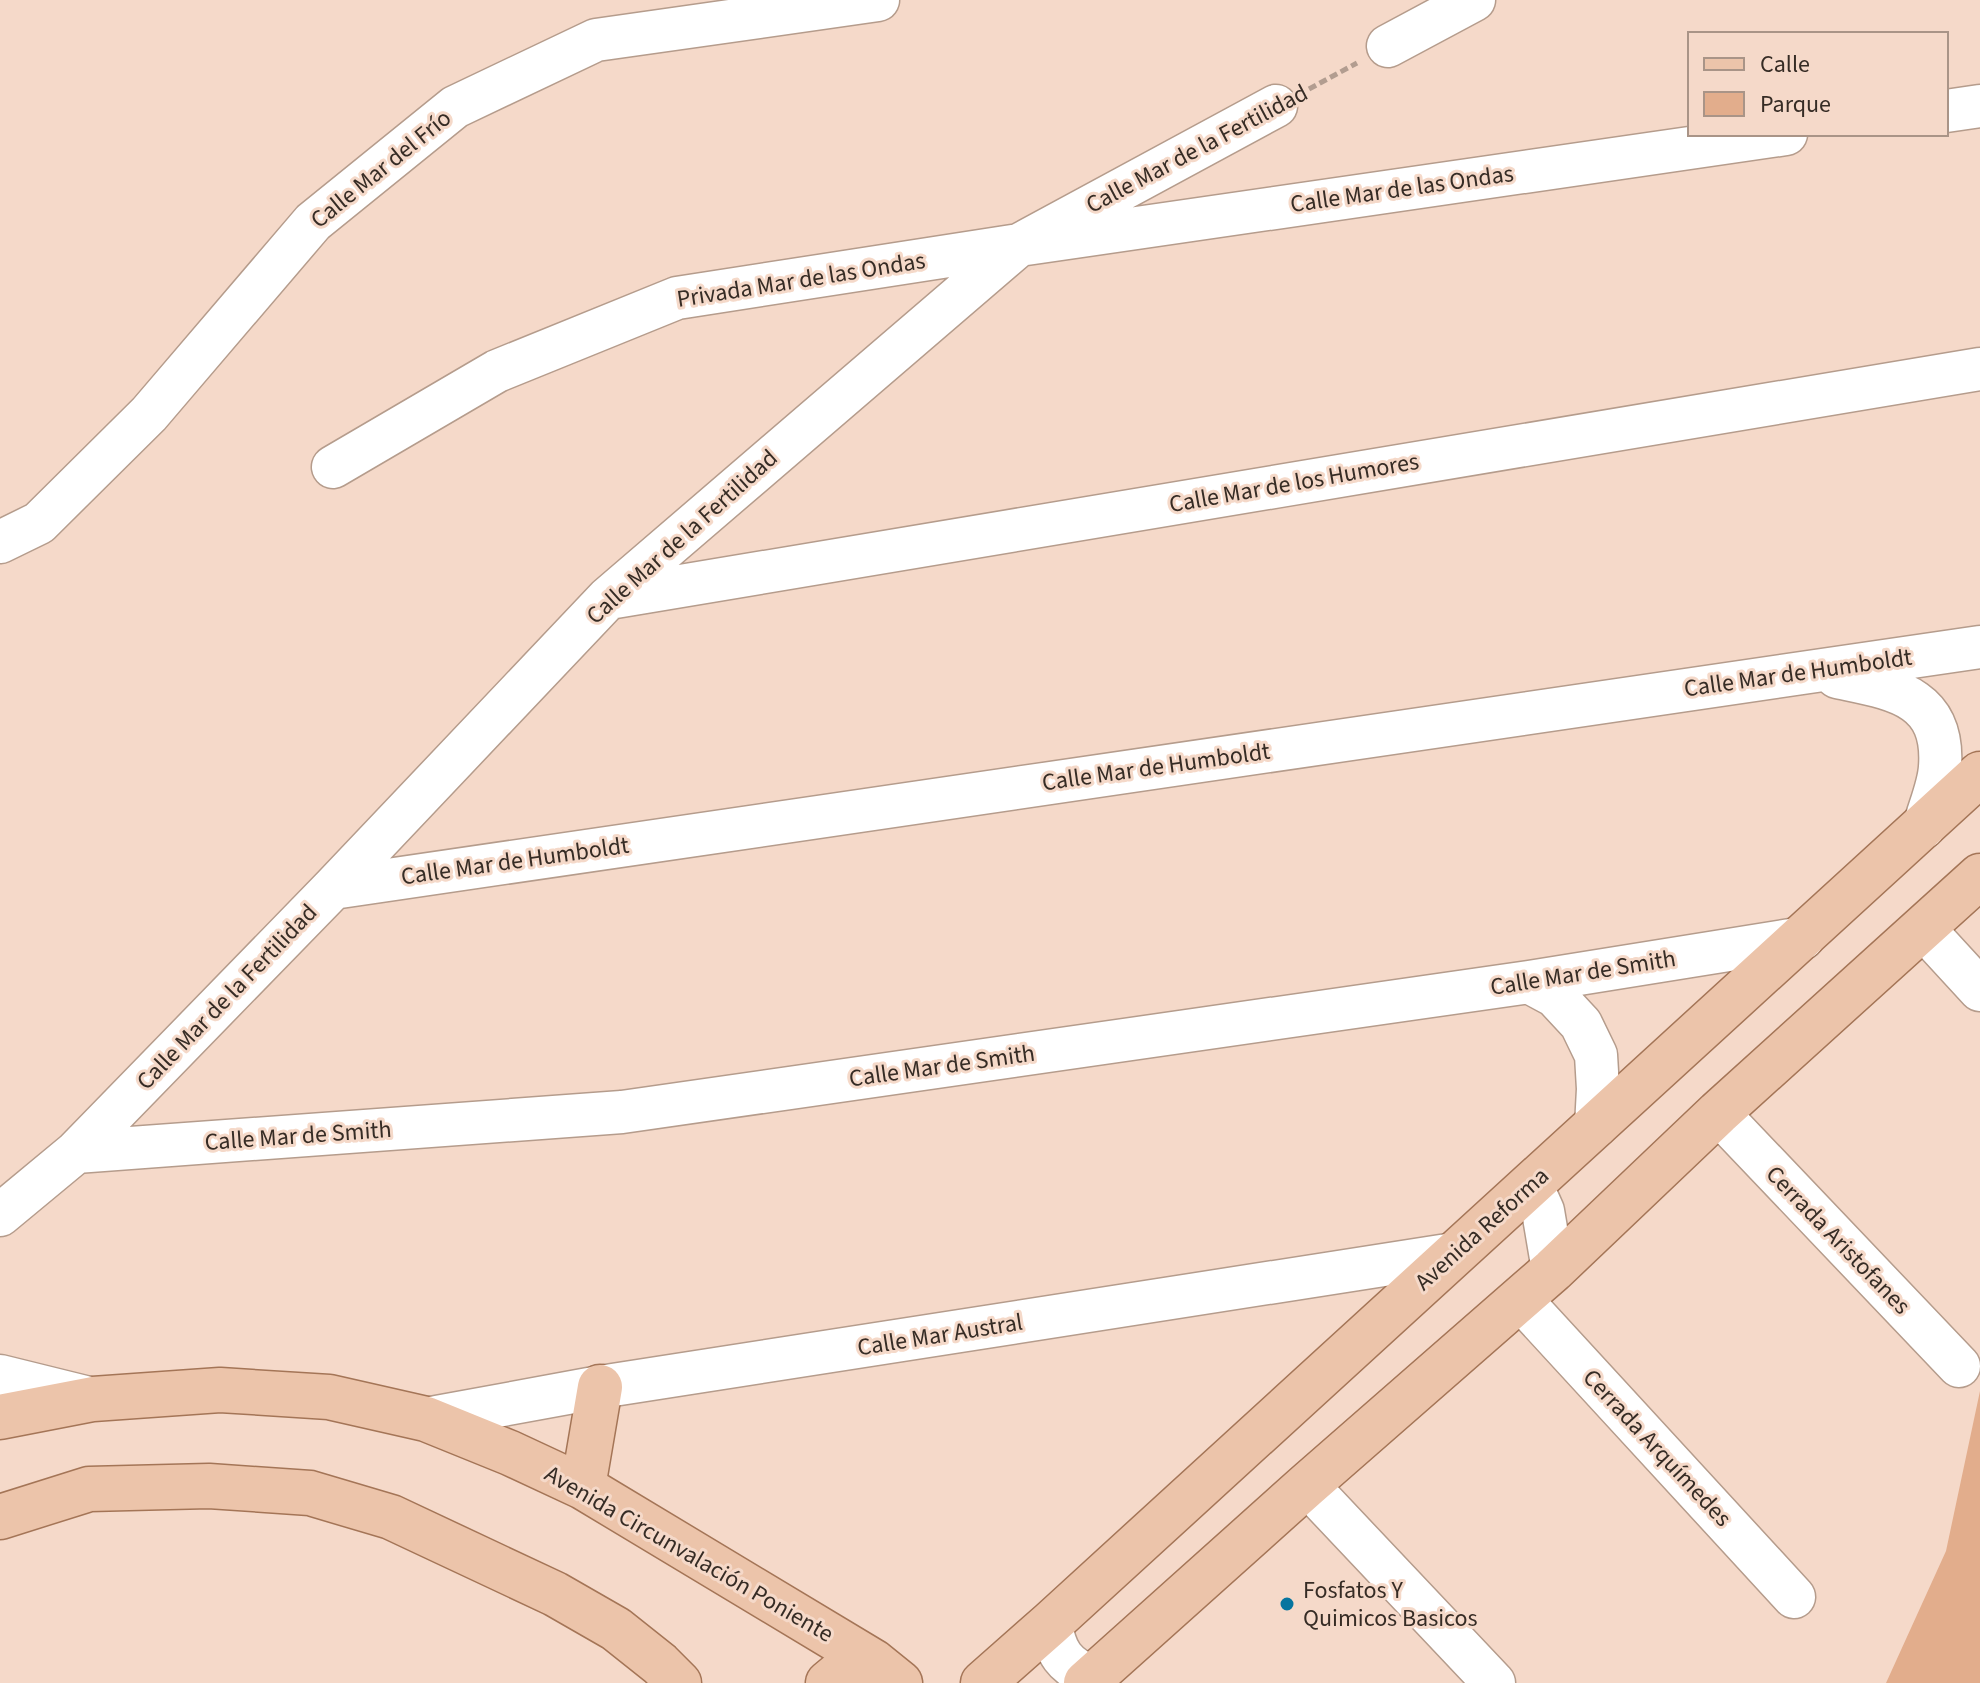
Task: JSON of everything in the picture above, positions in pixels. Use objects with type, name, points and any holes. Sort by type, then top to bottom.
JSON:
[{"type":"main road","name":"Avenida Reforma","points":[[983,1683],[1980,774]]},
{"type":"main road","points":[[1089,1680],[1553,1270],[1718,1113],[1980,876]]},
{"type":"main road","points":[[583,1487],[600,1387]]},
{"type":"main road","name":"Avenida Circunvalación Poniente","points":[[0,1417],[93,1399],[220,1390],[329,1397],[426,1419],[583,1487],[887,1672]]},
{"type":"main road","points":[[0,1517],[89,1489],[209,1486],[310,1493],[391,1517],[555,1594],[616,1629],[679,1683]]},
{"type":"main road","points":[[828,1683],[840,1673],[887,1672]]},
{"type":"street","name":"Calle Mar del Frío","points":[[0,542],[39,523],[149,414],[313,222],[455,107],[596,40],[878,0]]},
{"type":"street","points":[[1388,46],[1474,0]]},
{"type":"street","name":"Calle Mar de la Fertilidad","points":[[0,1215],[76,1152],[333,888],[608,598],[1019,245],[1276,106]]},
{"type":"street","points":[[1948,111],[1980,106]]},
{"type":"street","name":"Calle Mar de las Ondas","points":[[1019,245],[1772,136]]},
{"type":"street","name":"Privada Mar de las Ondas","points":[[333,467],[497,371],[677,298],[1019,245]]},
{"type":"street","name":"Calle Mar de los Humores","points":[[608,598],[1980,369]]},
{"type":"street","name":"Calle Mar de Humboldt","points":[[333,888],[1980,647]]},
{"type":"street","points":[[1813,671],[1886,687],[1911,698],[1929,714],[1940,742],[1940,769],[1924,827]]},
{"type":"street","points":[[1923,928],[1980,990]]},
{"type":"street","name":"Calle Mar de Smith","points":[[76,1152],[622,1112],[1529,982],[1803,938]]},
{"type":"street","points":[[1529,982],[1555,996],[1572,1014],[1581,1024],[1596,1055],[1596,1126]]},
{"type":"street","name":"Cerrada Aristofanes","points":[[1718,1113],[1959,1366]]},
{"type":"street","points":[[1531,1184],[1543,1211],[1553,1270]]},
{"type":"street","name":"Calle Mar Austral","points":[[426,1419],[600,1387],[1454,1254]]},
{"type":"street","name":"Cerrada Arquímedes","points":[[1520,1299],[1794,1597]]},
{"type":"street","points":[[0,1376],[93,1399]]},
{"type":"street","points":[[1307,1485],[1487,1679]]},
{"type":"street","points":[[1051,1623],[1053,1641],[1061,1657],[1089,1680]]},
{"type":"path","name":"Calle Mar de la Fertilidad","points":[[1276,106],[1388,46]]},
{"type":"green space","points":[[1980,1391],[1980,1683],[1886,1683],[1946,1551]]},
{"type":"place","name":"Fosfatos Y Quimicos Basicos","points":[[1287,1604]]}]
